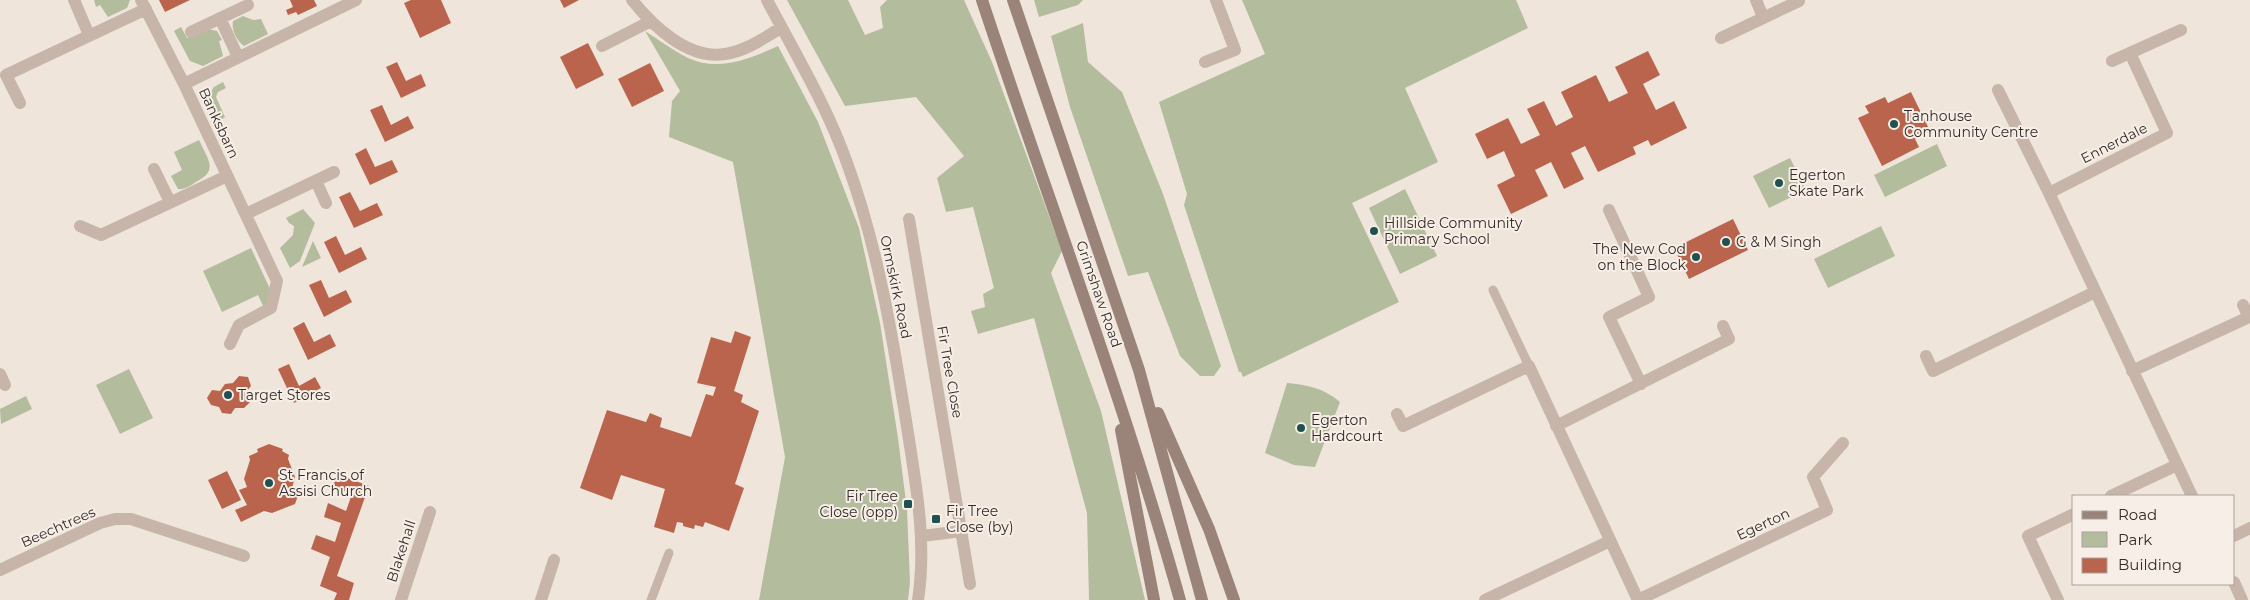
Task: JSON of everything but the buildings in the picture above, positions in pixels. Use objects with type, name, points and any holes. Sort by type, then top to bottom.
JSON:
[{"type":"main road","name":"Grimshaw Road","points":[[980,0],[1111,376],[1153,504],[1180,600]]},
{"type":"main road","name":"Grimshaw Road","points":[[1014,0],[1139,370],[1202,600]]},
{"type":"main road","points":[[1139,370],[1209,529],[1234,600]]},
{"type":"main road","points":[[1111,376],[1154,600]]},
{"type":"street","points":[[74,0],[89,35]]},
{"type":"street","name":"Banksbarn","points":[[184,84],[356,0]]},
{"type":"street","points":[[632,0],[662,33],[684,46],[704,53],[724,54],[743,49],[781,28]]},
{"type":"street","name":"Ormskirk Road","points":[[767,0],[832,126],[863,210],[898,370],[922,536],[922,576],[918,600]]},
{"type":"street","points":[[1205,62],[1235,50],[1216,0]]},
{"type":"street","points":[[1756,0],[1764,17]]},
{"type":"street","points":[[1721,38],[1799,0]]},
{"type":"street","name":"Banksbarn","points":[[20,103],[6,75],[89,35],[143,4],[184,84],[277,281],[272,308],[239,325],[230,344]]},
{"type":"street","points":[[191,32],[248,5]]},
{"type":"street","points":[[220,18],[238,57]]},
{"type":"street","points":[[602,46],[650,21]]},
{"type":"street","points":[[2112,61],[2181,30]]},
{"type":"street","name":"Ennerdale","points":[[2049,193],[2167,133],[2130,53]]},
{"type":"street","points":[[1998,90],[2049,193],[2192,495]]},
{"type":"street","points":[[154,169],[170,202]]},
{"type":"street","points":[[246,214],[334,172]]},
{"type":"street","name":"Banksbarn","points":[[80,226],[100,235],[227,176]]},
{"type":"street","points":[[316,181],[326,203]]},
{"type":"street","points":[[1609,210],[1649,297],[1609,317],[1641,384]]},
{"type":"street","name":"Fir Tree Close","points":[[909,219],[970,584]]},
{"type":"street","points":[[1926,356],[1933,371],[2095,292]]},
{"type":"street","points":[[2132,371],[2249,317],[2243,305]]},
{"type":"street","points":[[1556,426],[1729,339],[1723,326]]},
{"type":"street","points":[[1397,414],[1403,426],[1529,366]]},
{"type":"street","name":"Egerton","points":[[1529,366],[1638,600],[1827,510],[1813,477],[1843,443]]},
{"type":"street","points":[[2113,495],[2177,465]]},
{"type":"street","name":"Blakehall","points":[[401,600],[430,512]]},
{"type":"street","points":[[2058,600],[2028,536],[2072,515]]},
{"type":"street","name":"Beechtrees","points":[[0,570],[95,525],[115,519],[131,519],[244,556]]},
{"type":"street","points":[[2235,536],[2250,528]]},
{"type":"street","points":[[922,536],[962,531]]},
{"type":"street","points":[[1485,600],[1610,541]]},
{"type":"street","points":[[541,600],[554,560]]},
{"type":"street","points":[[2235,584],[2242,600]]},
{"type":"lane","points":[[1493,290],[1529,366]]},
{"type":"lane","points":[[651,600],[669,553]]},
{"type":"green space","points":[[94,0],[130,0],[127,8],[108,17],[100,5],[96,7]]},
{"type":"green space","points":[[787,0],[848,0],[865,35],[883,28],[880,7],[887,0],[964,0],[992,62],[1062,251],[1051,273],[1101,411],[1145,600],[1089,600],[1087,513],[1034,318],[978,334],[971,311],[985,307],[983,294],[994,288],[973,207],[946,212],[937,178],[964,156],[916,97],[845,106]]},
{"type":"green space","points":[[1034,0],[1083,0],[1078,5],[1039,17]]},
{"type":"green space","points":[[1242,0],[1516,0],[1528,28],[1405,88],[1438,162],[1352,203],[1399,302],[1243,377],[1241,372],[1239,372],[1184,205],[1187,194],[1159,102],[1265,54]]},
{"type":"green space","points":[[243,16],[253,20],[261,19],[268,34],[244,46],[235,35],[233,28],[233,21]]},
{"type":"green space","points":[[1083,23],[1088,62],[1122,92],[1163,194],[1221,366],[1214,376],[1200,376],[1180,356],[1148,272],[1128,276],[1070,107],[1051,36]]},
{"type":"green space","points":[[181,27],[187,38],[208,29],[217,31],[222,40],[219,41],[223,56],[203,66],[190,61],[174,31]]},
{"type":"green space","points":[[645,31],[688,58],[711,64],[734,62],[778,46],[818,122],[859,228],[880,323],[907,510],[910,582],[908,600],[759,600],[785,457],[733,162],[669,137],[672,101],[680,91]]},
{"type":"green space","points":[[223,82],[226,88],[218,92],[216,97],[225,117],[219,121],[211,105],[210,93],[214,87]]},
{"type":"green space","points":[[199,140],[210,164],[209,169],[203,178],[187,187],[178,189],[171,176],[182,170],[174,152]]},
{"type":"green space","points":[[1937,144],[1947,166],[1885,197],[1874,175]]},
{"type":"green space","name":"Egerton Skate Park","points":[[1790,158],[1806,190],[1769,208],[1753,176]]},
{"type":"green space","points":[[1405,189],[1437,256],[1400,274],[1369,208]]},
{"type":"green space","points":[[303,209],[315,223],[300,261],[290,268],[280,248],[293,235],[294,226],[286,218]]},
{"type":"green space","points":[[1881,226],[1895,256],[1828,288],[1814,259]]},
{"type":"green space","points":[[313,241],[321,258],[302,267]]},
{"type":"green space","points":[[251,248],[270,289],[270,297],[264,308],[258,295],[222,312],[203,271]]},
{"type":"green space","points":[[129,369],[153,418],[120,434],[96,385]]},
{"type":"green space","name":"Egerton Hardcourt","points":[[1287,383],[1315,388],[1328,393],[1340,402],[1315,467],[1294,465],[1265,453]]},
{"type":"green space","points":[[26,396],[32,409],[1,424],[0,409]]},
{"type":"place","name":"Tanhouse Community Centre","points":[[1894,124]]},
{"type":"place","name":"Egerton Skate Park","points":[[1779,183]]},
{"type":"place","name":"Hillside Community Primary School","points":[[1374,231]]},
{"type":"place","name":"G & M Singh","points":[[1726,242]]},
{"type":"place","name":"The New Cod on the Block","points":[[1696,257]]},
{"type":"place","name":"Target Stores","points":[[228,395]]},
{"type":"place","name":"Egerton Hardcourt","points":[[1301,428]]},
{"type":"place","name":"St Francis of Assisi Church","points":[[269,483]]},
{"type":"place","name":"Fir Tree Close (opp)","points":[[908,504]]},
{"type":"place","name":"Fir Tree Close (by)","points":[[936,519]]}]
